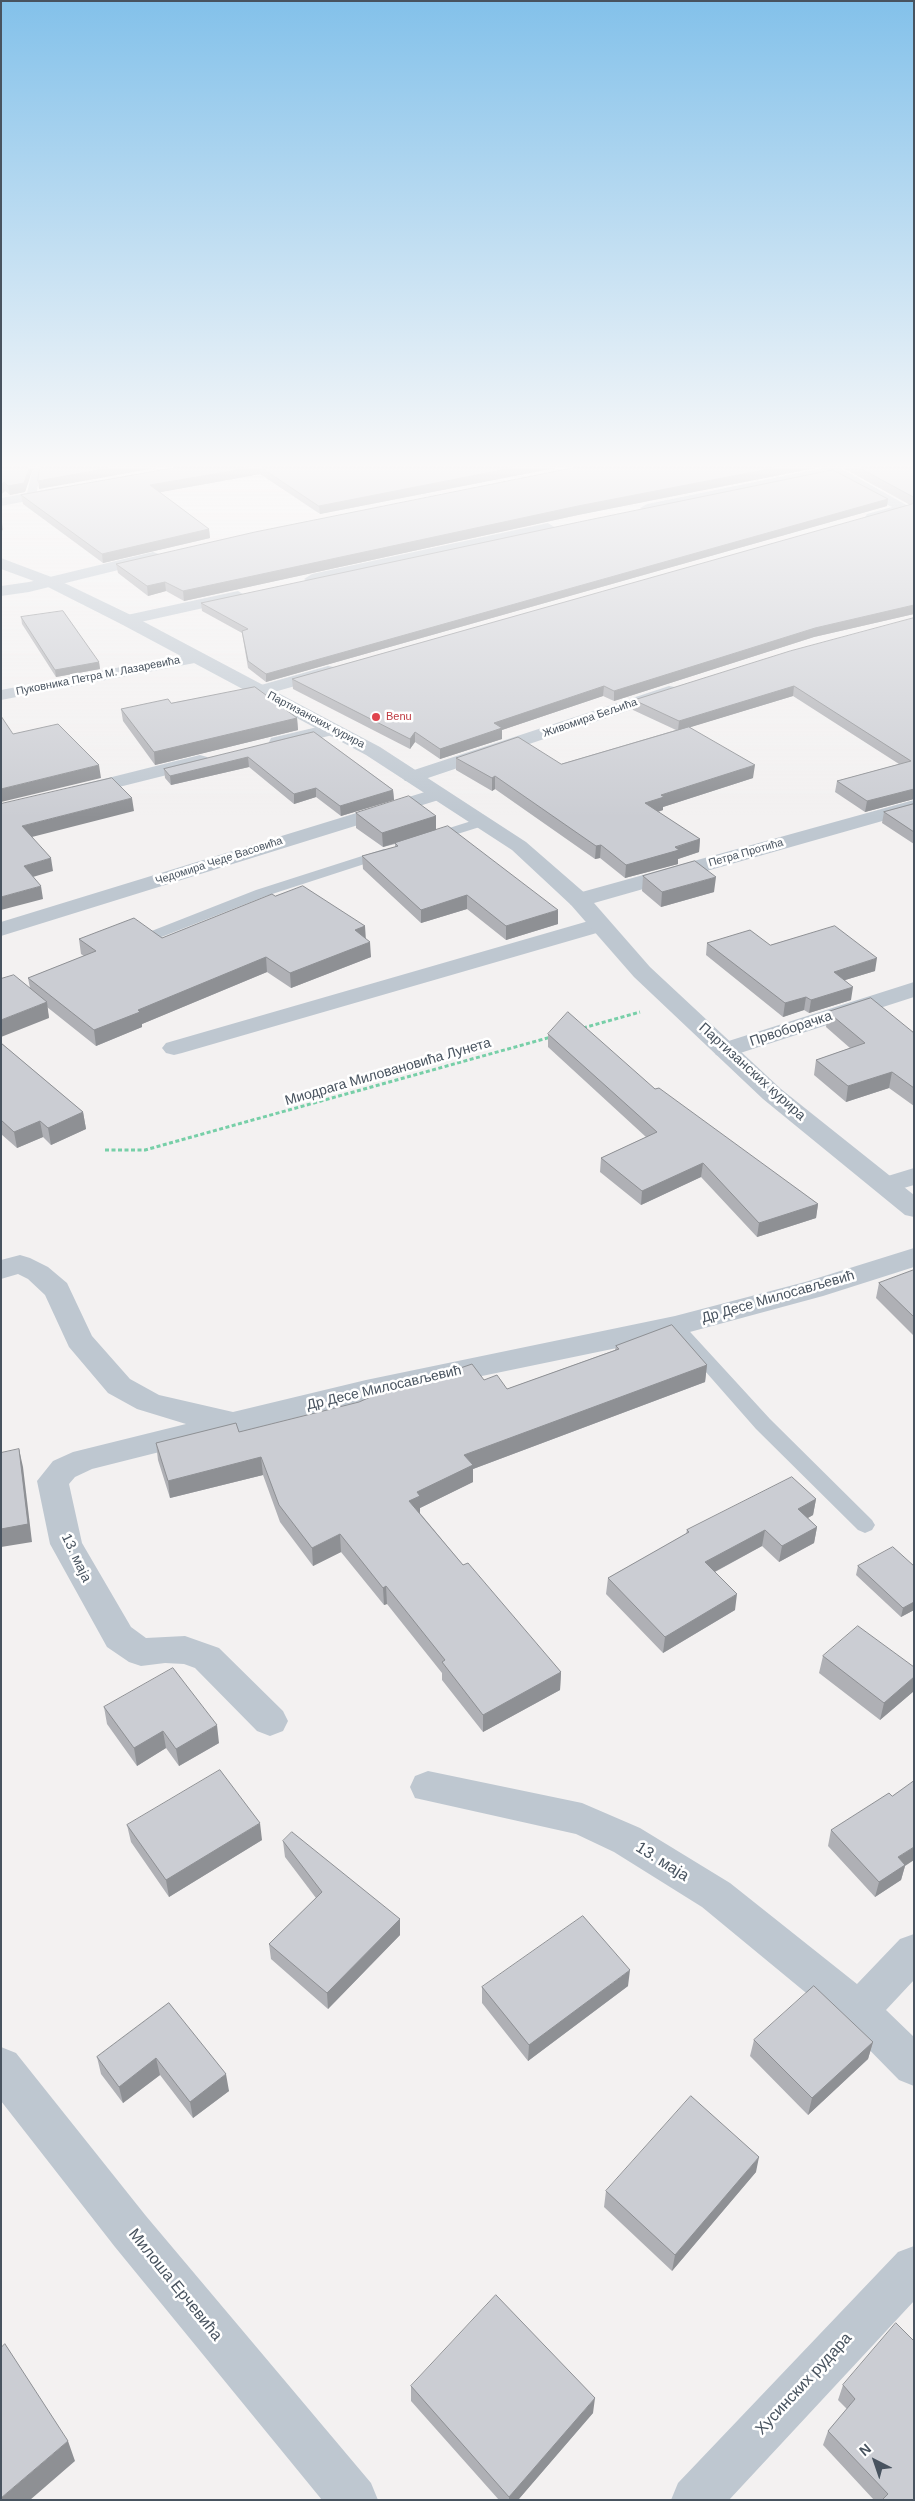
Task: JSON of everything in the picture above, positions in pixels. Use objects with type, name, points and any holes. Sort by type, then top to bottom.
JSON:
[{"type":"street","points":[[1,591],[36,585]]},
{"type":"street","name":"Партизанских курира","points":[[56,585],[127,620],[194,658],[373,751],[519,846],[578,900],[642,972],[772,1094],[887,1185],[914,1209]]},
{"type":"street","points":[[127,620],[252,593]]},
{"type":"street","name":"Пуковника Петра М. Лазаревића","points":[[1,695],[194,658]]},
{"type":"street","points":[[260,691],[346,666]]},
{"type":"street","name":"Живомира Бељића","points":[[412,777],[688,684]]},
{"type":"street","points":[[264,746],[330,730]]},
{"type":"street","points":[[58,796],[217,757]]},
{"type":"street","name":"Чедомира Чеде Васовића","points":[[1,929],[438,794]]},
{"type":"street","name":"Петра Протића","points":[[578,900],[914,806]]},
{"type":"street","points":[[174,1048],[599,925]]},
{"type":"street","name":"Првоборачка","points":[[725,1050],[914,989]]},
{"type":"street","points":[[887,1185],[914,1176]]},
{"type":"street","name":"Др Десе Милосављевић","points":[[7,1261],[38,1273],[57,1290],[78,1340],[119,1386],[148,1402],[180,1412],[233,1423],[366,1390],[676,1326],[914,1258]]},
{"type":"street","name":"13. маја","points":[[233,1423],[84,1460],[64,1469],[53,1481],[54,1494],[66,1544],[119,1637],[141,1652],[165,1649],[185,1650],[207,1658],[270,1720]]},
{"type":"street","name":"13. маја","points":[[428,1787],[582,1819],[627,1840],[716,1895],[859,2011]]},
{"type":"street","points":[[914,1952],[859,2011],[914,2066]]},
{"type":"street","name":"Милоша Ерчевића","points":[[1,2067],[40,2119],[223,2344],[354,2500]]},
{"type":"street","name":"Хусинских рудара","points":[[695,2500],[914,2268]]},
{"type":"lane","points":[[417,843],[481,822]]},
{"type":"lane","points":[[154,935],[261,893],[398,849]]},
{"type":"lane","points":[[676,1326],[763,1424],[866,1525]]},
{"type":"path","points":[[578,1029],[674,1002]]},
{"type":"path","name":"Миодрага Миловановића Лунета","points":[[105,1150],[145,1150],[559,1035]]},
{"type":"building","points":[[170,585],[212,585],[183,591]]},
{"type":"building","points":[[286,585],[583,585],[266,674],[248,661],[242,631],[248,629],[201,603]]},
{"type":"building","points":[[626,585],[914,585],[914,605],[815,628],[614,691],[604,686],[494,723],[502,728],[440,749],[415,732],[410,739],[292,679]]},
{"type":"building","points":[[63,611],[99,662],[55,670],[21,617]]},
{"type":"building","points":[[914,618],[914,789],[867,801],[837,781],[911,761],[794,686],[679,721],[634,700],[790,651]]},
{"type":"building","points":[[255,687],[297,718],[154,752],[121,709],[168,699],[171,703]]},
{"type":"building","points":[[1,716],[13,734],[58,724],[99,765],[1,789]]},
{"type":"building","points":[[689,727],[755,765],[661,795],[664,797],[645,803],[700,839],[675,847],[679,850],[626,865],[601,845],[596,846],[495,776],[492,778],[456,758],[518,737],[561,764]]},
{"type":"building","points":[[314,732],[393,790],[340,806],[316,788],[294,794],[248,757],[170,776],[164,769]]},
{"type":"building","points":[[112,778],[132,798],[22,826],[51,858],[24,866],[41,886],[1,897],[1,804]]},
{"type":"building","points":[[409,796],[436,816],[382,833],[356,813]]},
{"type":"building","points":[[914,804],[914,832],[884,812]]},
{"type":"building","points":[[448,826],[558,910],[506,926],[467,895],[421,910],[362,856],[398,846],[395,843]]},
{"type":"building","points":[[695,861],[716,877],[662,892],[643,876]]},
{"type":"building","points":[[303,886],[365,926],[355,930],[370,942],[290,973],[266,957],[94,1030],[28,978],[96,951],[79,939],[134,918],[162,938],[272,894],[275,896]]},
{"type":"building","points":[[835,926],[877,958],[834,972],[853,987],[811,1000],[806,997],[785,1003],[707,943],[750,930],[770,945]]},
{"type":"building","points":[[14,975],[47,1002],[1,1020],[1,979]]},
{"type":"building","points":[[871,998],[914,1033],[914,1088],[892,1072],[848,1086],[816,1060],[865,1043],[828,1012]]},
{"type":"building","points":[[568,1012],[655,1089],[659,1088],[818,1204],[759,1223],[703,1163],[642,1191],[601,1158],[657,1132],[548,1034]]},
{"type":"building","points":[[1,1043],[83,1112],[48,1128],[40,1121],[14,1132],[1,1120]]},
{"type":"building","points":[[914,1270],[914,1317],[879,1283]]},
{"type":"building","points":[[672,1325],[707,1365],[464,1455],[473,1465],[417,1492],[420,1496],[409,1501],[463,1565],[468,1563],[561,1672],[483,1715],[442,1662],[445,1660],[386,1586],[383,1588],[340,1534],[312,1548],[279,1505],[261,1457],[168,1481],[156,1443],[236,1423],[239,1432],[359,1402],[400,1384],[403,1388],[472,1364],[484,1380],[497,1375],[507,1389],[619,1349],[616,1346]]},
{"type":"building","points":[[19,1449],[28,1524],[1,1529],[1,1453]]},
{"type":"building","points":[[792,1477],[816,1499],[798,1509],[817,1527],[782,1546],[765,1530],[705,1562],[737,1594],[665,1637],[608,1578],[689,1532],[687,1530]]},
{"type":"building","points":[[893,1547],[914,1566],[914,1602],[903,1608],[858,1566]]},
{"type":"building","points":[[858,1626],[914,1667],[914,1677],[884,1703],[823,1656]]},
{"type":"building","points":[[173,1668],[217,1725],[176,1749],[163,1731],[134,1748],[104,1707]]},
{"type":"building","points":[[220,1770],[260,1823],[166,1880],[127,1825]]},
{"type":"building","points":[[914,1781],[914,1847],[898,1857],[905,1865],[879,1882],[831,1830],[889,1793],[892,1796]]},
{"type":"building","points":[[292,1832],[400,1919],[327,1993],[269,1944],[322,1892],[283,1841]]},
{"type":"building","points":[[583,1916],[630,1970],[529,2045],[482,1987]]},
{"type":"building","points":[[814,1986],[873,2042],[812,2098],[754,2040]]},
{"type":"building","points":[[169,2003],[226,2074],[190,2102],[156,2058],[119,2087],[97,2057]]},
{"type":"building","points":[[691,2096],[759,2157],[675,2255],[606,2191]]},
{"type":"building","points":[[496,2295],[595,2398],[509,2497],[411,2386]]},
{"type":"building","points":[[896,2323],[914,2341],[914,2500],[882,2500],[888,2494],[828,2431],[855,2399],[843,2385]]},
{"type":"building","points":[[5,2344],[68,2441],[1,2498],[1,2348]]},
{"type":"place","name":"Benu","points":[[376,717]]}]
